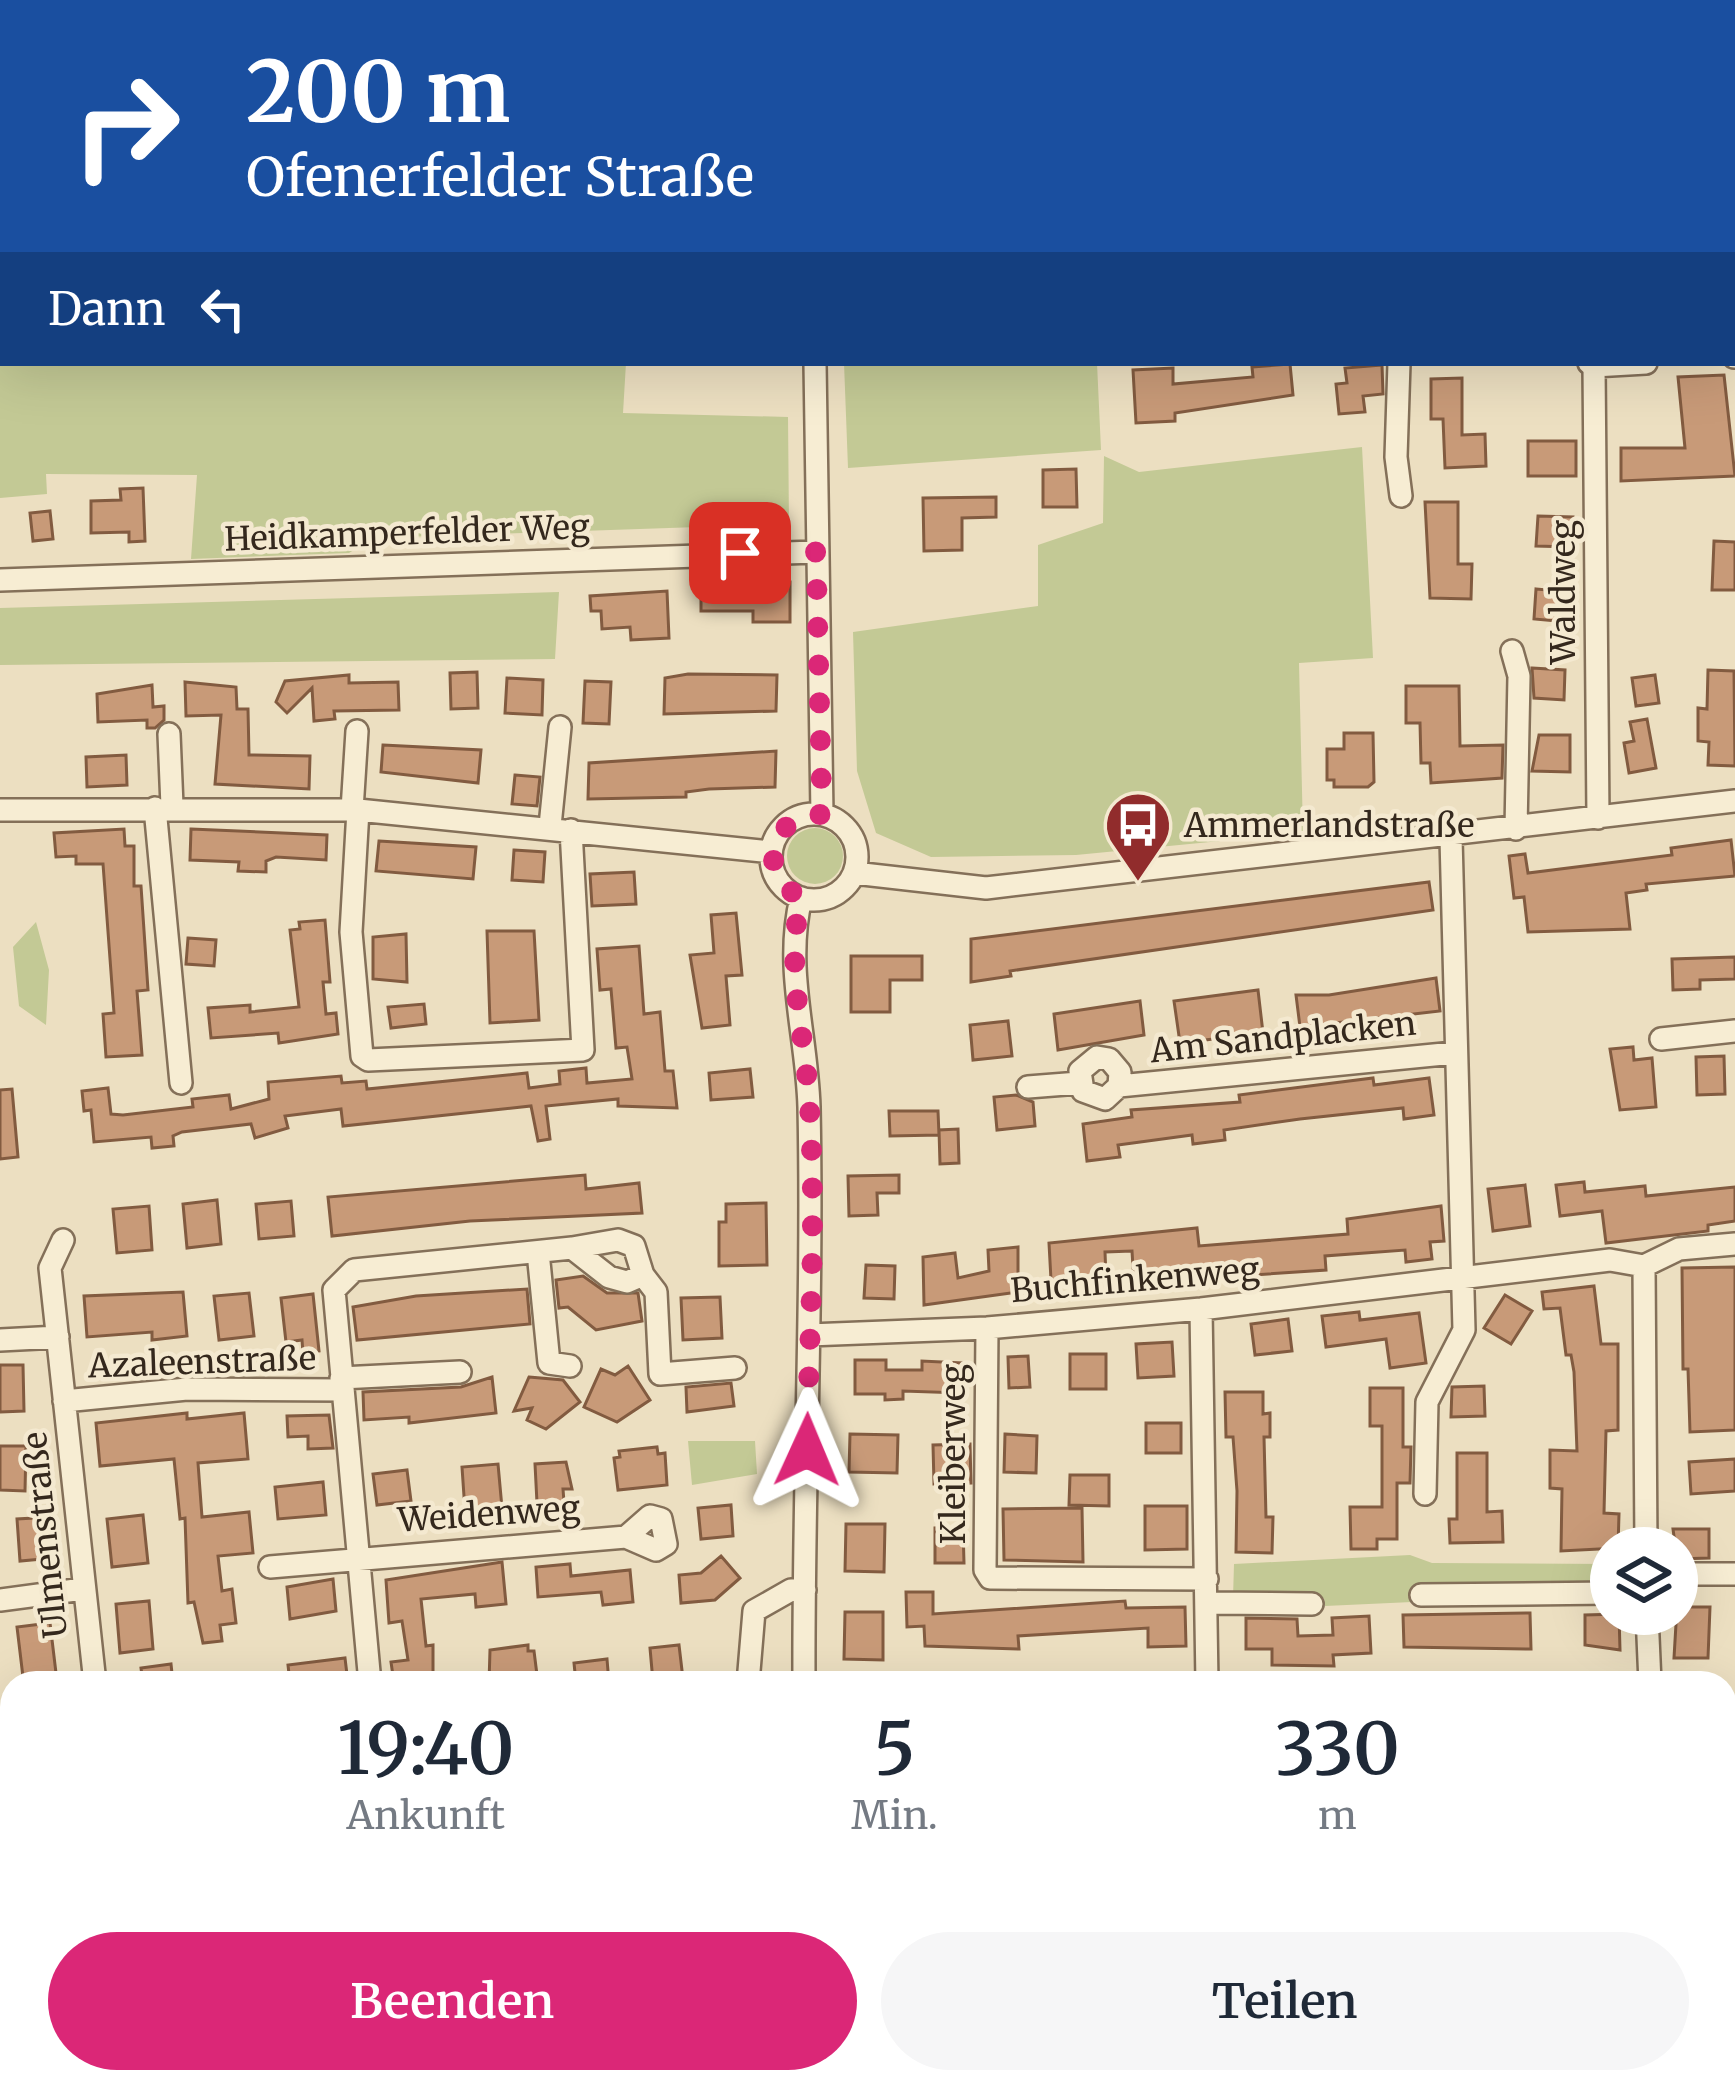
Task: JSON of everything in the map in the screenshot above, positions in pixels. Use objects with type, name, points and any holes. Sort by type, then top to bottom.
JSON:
[{"type":"street","points":[[815,366],[822,814]]},
{"type":"street","points":[[1399,366],[1401,496]]},
{"type":"street","name":"Waldweg","points":[[1592,366],[1598,818]]},
{"type":"street","name":"Heidkamperfelder Weg","points":[[0,580],[816,552]]},
{"type":"street","points":[[1512,651],[1519,676],[1516,830]]},
{"type":"street","points":[[357,731],[351,932],[362,1056],[368,1060],[583,1050],[561,828],[560,727]]},
{"type":"street","points":[[169,734],[163,807],[181,1083]]},
{"type":"street","points":[[854,874],[852,836],[822,814],[789,822],[771,853],[782,885],[801,898],[826,898],[854,874],[986,888],[1451,838],[1735,801]]},
{"type":"street","points":[[0,810],[355,810],[771,853]]},
{"type":"street","name":"Am Sandplacken","points":[[1451,838],[1454,1053],[1465,1277]]},
{"type":"street","points":[[801,898],[795,926],[794,998],[809,1100],[804,1671]]},
{"type":"street","points":[[1661,1039],[1735,1031]]},
{"type":"street","name":"Am Sandplacken","points":[[1028,1087],[1079,1083],[1085,1063],[1097,1057],[1109,1059],[1120,1072],[1119,1086],[1454,1053]]},
{"type":"street","name":"Ulmenstraße","points":[[63,1240],[50,1268],[93,1671]]},
{"type":"street","points":[[369,1671],[333,1298],[345,1275],[618,1240],[634,1246],[643,1275],[656,1292],[660,1374],[735,1368]]},
{"type":"street","points":[[1646,1527],[1644,1266],[1679,1249],[1735,1244]]},
{"type":"street","points":[[572,1248],[609,1277],[627,1282],[643,1275]]},
{"type":"street","points":[[538,1252],[549,1363],[570,1366]]},
{"type":"street","name":"Buchfinkenweg","points":[[809,1336],[987,1328],[1201,1309],[1325,1290],[1610,1260],[1644,1266]]},
{"type":"street","points":[[1425,1494],[1427,1402],[1464,1330],[1465,1277]]},
{"type":"street","points":[[1201,1309],[1207,1671]]},
{"type":"street","name":"Kleiberweg","points":[[987,1328],[985,1570],[990,1578],[1207,1591]]},
{"type":"street","points":[[0,1340],[58,1337]]},
{"type":"street","name":"Azaleenstraße","points":[[64,1401],[460,1372]]},
{"type":"street","name":"Weidenweg","points":[[270,1567],[626,1537]]},
{"type":"street","points":[[1698,1574],[1735,1574]]},
{"type":"street","points":[[0,1600],[83,1589]]},
{"type":"street","points":[[749,1671],[754,1611],[791,1590],[805,1590]]},
{"type":"street","points":[[1207,1591],[1312,1604]]},
{"type":"street","points":[[1420,1595],[1590,1593]]},
{"type":"street","points":[[1648,1635],[1649,1671]]},
{"type":"green space","points":[[0,366],[626,366],[623,413],[788,417],[789,524],[373,538],[349,553],[191,559],[197,475],[46,474],[47,494],[0,498]]},
{"type":"green space","points":[[844,366],[1097,366],[1101,450],[848,468]]},
{"type":"green space","points":[[1362,447],[1373,658],[1299,663],[1303,833],[1076,855],[931,857],[876,833],[857,771],[853,632],[1038,606],[1038,545],[1103,523],[1104,456],[1139,472]]},
{"type":"green space","points":[[559,592],[555,659],[0,665],[0,608]]},
{"type":"green space","points":[[815,828],[835,836],[843,856],[835,876],[815,884],[795,876],[787,856],[795,836]]},
{"type":"green space","points":[[36,922],[49,970],[46,1025],[19,1006],[13,947]]},
{"type":"green space","points":[[688,1441],[755,1441],[757,1474],[692,1485]]},
{"type":"green space","points":[[1410,1555],[1432,1563],[1590,1564],[1590,1594],[1325,1606],[1324,1598],[1233,1598],[1234,1564]]},
{"type":"building","points":[[1290,366],[1293,395],[1175,413],[1175,421],[1136,423],[1133,370],[1173,368],[1173,384],[1253,377],[1252,367]]},
{"type":"building","points":[[1382,366],[1383,394],[1363,396],[1365,412],[1339,414],[1336,384],[1347,383],[1345,368]]},
{"type":"building","points":[[1724,375],[1735,476],[1621,481],[1621,448],[1685,448],[1678,377]]},
{"type":"building","points":[[1462,378],[1462,435],[1485,434],[1486,466],[1445,468],[1443,419],[1431,419],[1431,379]]},
{"type":"building","points":[[1528,441],[1576,441],[1576,476],[1528,476]]},
{"type":"building","points":[[1076,469],[1077,507],[1043,507],[1043,470]]},
{"type":"building","points":[[143,488],[145,541],[129,542],[129,532],[91,533],[91,501],[121,500],[120,489]]},
{"type":"building","points":[[996,497],[996,517],[962,518],[962,550],[924,551],[923,498]]},
{"type":"building","points":[[1425,502],[1458,502],[1458,564],[1472,564],[1471,599],[1430,598]]},
{"type":"building","points":[[50,511],[53,539],[33,541],[30,513]]},
{"type":"building","points":[[1538,516],[1573,517],[1571,547],[1536,546]]},
{"type":"building","points":[[1714,541],[1735,542],[1735,590],[1712,590]]},
{"type":"building","points":[[701,582],[790,582],[790,622],[753,622],[753,611],[701,611]]},
{"type":"building","points":[[1536,589],[1571,592],[1569,622],[1534,619]]},
{"type":"building","points":[[667,591],[669,638],[631,640],[630,627],[602,629],[601,611],[591,611],[590,596]]},
{"type":"building","points":[[1532,668],[1565,670],[1564,700],[1534,698]]},
{"type":"building","points":[[1708,670],[1734,671],[1735,766],[1708,765],[1709,742],[1698,741],[1698,708],[1707,709]]},
{"type":"building","points":[[477,672],[478,708],[451,709],[450,673]]},
{"type":"building","points":[[349,675],[349,683],[398,682],[399,710],[334,711],[335,719],[314,721],[312,688],[287,713],[276,702],[285,681]]},
{"type":"building","points":[[777,675],[776,711],[664,714],[665,678]]},
{"type":"building","points":[[1655,675],[1659,703],[1636,706],[1632,678]]},
{"type":"building","points":[[507,678],[543,680],[542,715],[505,713]]},
{"type":"building","points":[[585,681],[611,682],[609,724],[583,723]]},
{"type":"building","points":[[185,682],[236,687],[237,709],[248,709],[249,755],[310,756],[309,789],[215,784],[221,715],[186,716]]},
{"type":"building","points":[[152,685],[153,707],[164,706],[164,720],[155,728],[147,728],[147,720],[98,722],[97,694]]},
{"type":"building","points":[[1406,686],[1459,686],[1460,746],[1503,745],[1502,778],[1431,783],[1430,763],[1421,763],[1420,723],[1406,723]]},
{"type":"building","points":[[1647,719],[1656,768],[1629,773],[1624,743],[1634,741],[1630,722]]},
{"type":"building","points":[[1344,733],[1373,733],[1374,782],[1368,787],[1334,787],[1334,780],[1327,780],[1327,749],[1344,749]]},
{"type":"building","points":[[1539,735],[1570,735],[1570,772],[1532,771]]},
{"type":"building","points":[[383,745],[481,750],[478,783],[381,772]]},
{"type":"building","points":[[776,751],[775,787],[709,789],[686,792],[686,797],[588,799],[589,763]]},
{"type":"building","points":[[126,755],[127,785],[87,787],[86,757]]},
{"type":"building","points":[[515,775],[540,777],[537,806],[512,804]]},
{"type":"building","points":[[124,829],[125,846],[134,846],[134,886],[141,886],[148,990],[137,991],[142,1055],[106,1057],[103,1014],[114,1013],[103,864],[76,864],[76,856],[56,857],[54,833]]},
{"type":"building","points":[[191,829],[327,835],[326,860],[276,857],[266,861],[266,872],[238,871],[239,862],[190,860]]},
{"type":"building","points":[[1731,840],[1735,876],[1646,884],[1647,890],[1626,893],[1630,929],[1528,932],[1524,897],[1514,898],[1509,856],[1525,854],[1528,873],[1672,855],[1671,848]]},
{"type":"building","points":[[379,841],[476,847],[473,879],[376,871]]},
{"type":"building","points":[[514,850],[545,852],[543,882],[512,880]]},
{"type":"building","points":[[634,872],[636,904],[592,906],[590,874]]},
{"type":"building","points":[[1429,882],[1433,910],[1010,971],[1011,976],[971,982],[971,939]]},
{"type":"building","points":[[736,913],[742,975],[726,976],[730,1025],[702,1028],[690,955],[714,953],[711,915]]},
{"type":"building","points":[[325,920],[330,982],[323,982],[326,1014],[336,1013],[338,1034],[279,1043],[278,1033],[211,1038],[208,1008],[250,1005],[250,1012],[299,1007],[290,930],[300,929],[299,922]]},
{"type":"building","points":[[487,931],[534,931],[539,1020],[490,1023]]},
{"type":"building","points":[[406,934],[407,982],[373,979],[373,937]]},
{"type":"building","points":[[188,938],[216,940],[214,966],[186,964]]},
{"type":"building","points":[[639,946],[644,1014],[660,1012],[665,1071],[673,1071],[677,1108],[618,1106],[618,1099],[546,1106],[550,1139],[538,1141],[531,1106],[343,1126],[341,1109],[285,1116],[288,1128],[255,1138],[251,1124],[182,1132],[173,1136],[174,1146],[152,1148],[151,1137],[94,1142],[91,1110],[84,1111],[82,1091],[108,1088],[111,1114],[123,1115],[193,1107],[192,1099],[229,1095],[231,1109],[269,1099],[268,1082],[341,1076],[342,1083],[366,1081],[367,1089],[527,1073],[529,1088],[560,1084],[559,1071],[586,1068],[587,1083],[632,1079],[627,1047],[616,1048],[611,989],[600,990],[597,949]]},
{"type":"building","points":[[851,956],[922,956],[922,980],[890,980],[890,1012],[851,1012]]},
{"type":"building","points":[[1735,957],[1735,979],[1700,980],[1700,989],[1673,990],[1672,959]]},
{"type":"building","points":[[1436,978],[1440,1011],[1300,1027],[1296,995],[1329,995]]},
{"type":"building","points":[[1258,990],[1263,1033],[1180,1043],[1174,1001]]},
{"type":"building","points":[[1140,1001],[1144,1035],[1058,1050],[1054,1014]]},
{"type":"building","points":[[424,1004],[426,1024],[391,1028],[388,1007]]},
{"type":"building","points":[[1008,1021],[1012,1056],[973,1060],[970,1025]]},
{"type":"building","points":[[1633,1047],[1634,1060],[1652,1058],[1656,1107],[1620,1110],[1610,1049]]},
{"type":"building","points":[[1724,1056],[1725,1094],[1697,1095],[1696,1057]]},
{"type":"building","points":[[750,1069],[753,1097],[711,1100],[709,1073]]},
{"type":"building","points":[[1373,1078],[1374,1085],[1429,1078],[1434,1115],[1404,1119],[1403,1108],[1300,1119],[1224,1130],[1225,1140],[1193,1144],[1192,1135],[1118,1145],[1120,1157],[1087,1161],[1083,1124],[1132,1117],[1131,1110],[1240,1102],[1239,1095]]},
{"type":"building","points":[[12,1089],[18,1157],[0,1159],[0,1090]]},
{"type":"building","points":[[1016,1095],[1033,1102],[1035,1126],[997,1130],[994,1097]]},
{"type":"building","points":[[889,1111],[938,1111],[939,1135],[890,1136]]},
{"type":"building","points":[[958,1129],[959,1163],[940,1164],[939,1130]]},
{"type":"building","points":[[585,1175],[586,1189],[639,1183],[642,1213],[470,1221],[332,1236],[328,1197]]},
{"type":"building","points":[[899,1175],[899,1193],[877,1193],[878,1215],[849,1216],[848,1176]]},
{"type":"building","points":[[1584,1182],[1585,1192],[1645,1186],[1646,1196],[1735,1187],[1735,1221],[1708,1225],[1708,1231],[1606,1243],[1602,1211],[1560,1216],[1556,1185]]},
{"type":"building","points":[[1525,1185],[1530,1226],[1493,1231],[1488,1189]]},
{"type":"building","points":[[217,1200],[221,1244],[187,1248],[183,1204]]},
{"type":"building","points":[[291,1201],[294,1236],[259,1239],[256,1204]]},
{"type":"building","points":[[766,1203],[767,1265],[719,1266],[719,1222],[726,1222],[726,1204]]},
{"type":"building","points":[[149,1206],[152,1250],[117,1253],[113,1209]]},
{"type":"building","points":[[1441,1206],[1444,1241],[1430,1242],[1432,1259],[1406,1262],[1405,1250],[1325,1256],[1326,1270],[1134,1283],[1132,1251],[1105,1252],[1106,1277],[1051,1280],[1049,1243],[1197,1228],[1199,1246],[1348,1234],[1347,1219]]},
{"type":"building","points":[[1018,1247],[1018,1292],[924,1305],[923,1257],[955,1253],[958,1278],[989,1271],[988,1250]]},
{"type":"building","points":[[866,1265],[895,1266],[894,1299],[864,1298]]},
{"type":"building","points":[[1735,1267],[1735,1430],[1690,1432],[1688,1369],[1683,1369],[1682,1268]]},
{"type":"building","points":[[583,1276],[607,1293],[638,1293],[642,1321],[596,1330],[568,1307],[559,1308],[556,1280]]},
{"type":"building","points":[[1594,1286],[1601,1344],[1618,1344],[1618,1430],[1606,1431],[1604,1513],[1619,1514],[1619,1527],[1590,1527],[1590,1549],[1561,1551],[1562,1489],[1550,1488],[1550,1450],[1577,1451],[1574,1372],[1571,1355],[1566,1355],[1560,1308],[1544,1309],[1542,1292]]},
{"type":"building","points":[[527,1289],[530,1324],[357,1340],[353,1307],[416,1296]]},
{"type":"building","points":[[183,1292],[187,1336],[152,1340],[152,1332],[87,1337],[84,1296]]},
{"type":"building","points":[[249,1293],[254,1336],[219,1340],[214,1296]]},
{"type":"building","points":[[313,1294],[319,1351],[303,1353],[302,1340],[286,1342],[281,1298]]},
{"type":"building","points":[[1505,1295],[1532,1311],[1511,1344],[1484,1328]]},
{"type":"building","points":[[720,1297],[722,1338],[683,1340],[681,1298]]},
{"type":"building","points":[[1359,1312],[1360,1320],[1419,1313],[1426,1363],[1390,1368],[1386,1339],[1326,1347],[1322,1316]]},
{"type":"building","points":[[1288,1319],[1292,1351],[1255,1355],[1251,1324]]},
{"type":"building","points":[[1172,1342],[1174,1376],[1138,1378],[1136,1344]]},
{"type":"building","points":[[1070,1354],[1106,1354],[1106,1389],[1070,1389]]},
{"type":"building","points":[[1028,1356],[1030,1387],[1009,1388],[1008,1357]]},
{"type":"building","points":[[855,1360],[886,1360],[886,1370],[922,1370],[922,1361],[962,1363],[961,1393],[903,1391],[903,1399],[885,1400],[885,1394],[855,1394]]},
{"type":"building","points":[[0,1365],[23,1365],[24,1411],[0,1412]]},
{"type":"building","points":[[628,1366],[650,1400],[617,1422],[584,1407],[601,1369],[615,1375]]},
{"type":"building","points":[[492,1377],[496,1413],[409,1423],[409,1417],[364,1420],[363,1392],[461,1387]]},
{"type":"building","points":[[529,1377],[563,1380],[580,1402],[546,1429],[527,1420],[532,1408],[514,1411]]},
{"type":"building","points":[[731,1383],[734,1406],[687,1412],[686,1387]]},
{"type":"building","points":[[1484,1386],[1485,1416],[1451,1417],[1452,1387]]},
{"type":"building","points":[[1370,1388],[1403,1388],[1403,1447],[1411,1447],[1410,1483],[1397,1483],[1397,1539],[1377,1539],[1377,1549],[1351,1549],[1350,1507],[1382,1507],[1382,1426],[1370,1426]]},
{"type":"building","points":[[1225,1392],[1263,1392],[1263,1414],[1270,1413],[1270,1437],[1264,1437],[1272,1553],[1236,1552],[1237,1491],[1233,1437],[1226,1437]]},
{"type":"building","points":[[187,1413],[187,1419],[244,1413],[248,1459],[198,1463],[202,1517],[249,1512],[253,1553],[218,1556],[222,1591],[232,1589],[236,1623],[220,1625],[222,1641],[203,1643],[194,1602],[188,1603],[185,1518],[180,1519],[174,1459],[100,1466],[96,1423]]},
{"type":"building","points":[[329,1415],[333,1448],[308,1449],[308,1436],[288,1437],[287,1416]]},
{"type":"building","points":[[1146,1423],[1181,1423],[1181,1453],[1146,1453]]},
{"type":"building","points":[[850,1434],[898,1435],[897,1473],[849,1472]]},
{"type":"building","points":[[1005,1434],[1037,1436],[1036,1473],[1004,1472]]},
{"type":"building","points":[[970,1444],[971,1483],[934,1484],[933,1445]]},
{"type":"building","points":[[0,1446],[26,1446],[25,1491],[0,1490]]},
{"type":"building","points":[[657,1447],[658,1454],[665,1453],[667,1485],[618,1490],[614,1458],[620,1457],[619,1451]]},
{"type":"building","points":[[1457,1453],[1487,1453],[1487,1512],[1502,1511],[1503,1542],[1450,1543],[1449,1519],[1457,1519]]},
{"type":"building","points":[[1735,1459],[1735,1491],[1691,1494],[1689,1462]]},
{"type":"building","points":[[566,1462],[572,1489],[563,1489],[564,1502],[537,1503],[535,1464]]},
{"type":"building","points":[[498,1464],[502,1508],[465,1511],[462,1467]]},
{"type":"building","points":[[407,1470],[411,1501],[377,1505],[373,1474]]},
{"type":"building","points":[[1070,1475],[1109,1475],[1109,1506],[1069,1505]]},
{"type":"building","points":[[323,1482],[326,1515],[278,1519],[275,1487]]},
{"type":"building","points":[[731,1505],[733,1536],[701,1539],[698,1508]]},
{"type":"building","points":[[1145,1506],[1187,1506],[1187,1549],[1145,1550]]},
{"type":"building","points":[[1082,1508],[1083,1562],[1004,1560],[1003,1509]]},
{"type":"building","points":[[143,1515],[148,1563],[112,1567],[107,1519]]},
{"type":"building","points":[[52,1517],[54,1558],[20,1561],[17,1519]]},
{"type":"building","points":[[846,1524],[885,1524],[884,1572],[845,1571]]},
{"type":"building","points":[[963,1527],[964,1563],[935,1563],[935,1528]]},
{"type":"building","points":[[1698,1529],[1709,1529],[1709,1558],[1698,1558]]},
{"type":"building","points":[[721,1556],[740,1578],[715,1600],[681,1603],[679,1575],[701,1573]]},
{"type":"building","points":[[502,1562],[506,1604],[476,1607],[475,1594],[421,1599],[426,1646],[433,1645],[433,1671],[392,1671],[391,1662],[408,1660],[402,1621],[389,1623],[386,1580]]},
{"type":"building","points":[[570,1564],[571,1576],[630,1570],[633,1602],[603,1605],[601,1592],[538,1597],[536,1567]]},
{"type":"building","points":[[333,1579],[336,1611],[290,1619],[287,1587]]},
{"type":"building","points":[[906,1592],[933,1592],[933,1614],[1125,1601],[1126,1608],[1185,1607],[1186,1646],[1148,1647],[1148,1628],[1018,1636],[1019,1649],[925,1646],[924,1626],[907,1627]]},
{"type":"building","points":[[149,1601],[153,1649],[120,1653],[116,1604]]},
{"type":"building","points":[[1698,1607],[1710,1607],[1708,1658],[1674,1658],[1675,1635],[1698,1635]]},
{"type":"building","points":[[845,1612],[883,1612],[883,1660],[844,1659]]},
{"type":"building","points":[[1530,1613],[1531,1649],[1404,1647],[1403,1615]]},
{"type":"building","points":[[1585,1615],[1590,1615],[1590,1635],[1620,1635],[1620,1650],[1585,1645]]},
{"type":"building","points":[[1369,1616],[1371,1653],[1333,1655],[1334,1666],[1272,1665],[1272,1649],[1246,1649],[1246,1618],[1297,1619],[1298,1636],[1333,1635],[1332,1618]]},
{"type":"building","points":[[50,1623],[56,1671],[22,1671],[17,1627]]},
{"type":"building","points":[[528,1645],[528,1651],[534,1651],[536,1671],[489,1671],[490,1650]]},
{"type":"building","points":[[679,1645],[682,1671],[652,1671],[650,1648]]},
{"type":"building","points":[[345,1658],[347,1671],[289,1671],[288,1665]]},
{"type":"building","points":[[607,1659],[608,1671],[575,1671],[574,1663]]},
{"type":"building","points":[[171,1664],[172,1671],[141,1671]]},
{"type":"place","name":"Ammerlandstraße","points":[[1138,884]]},
{"type":"route","points":[[740,553],[816,552],[822,814],[789,822],[780,830],[771,853],[775,875],[801,898],[795,926],[794,998],[809,1100],[807,1450]]}]
